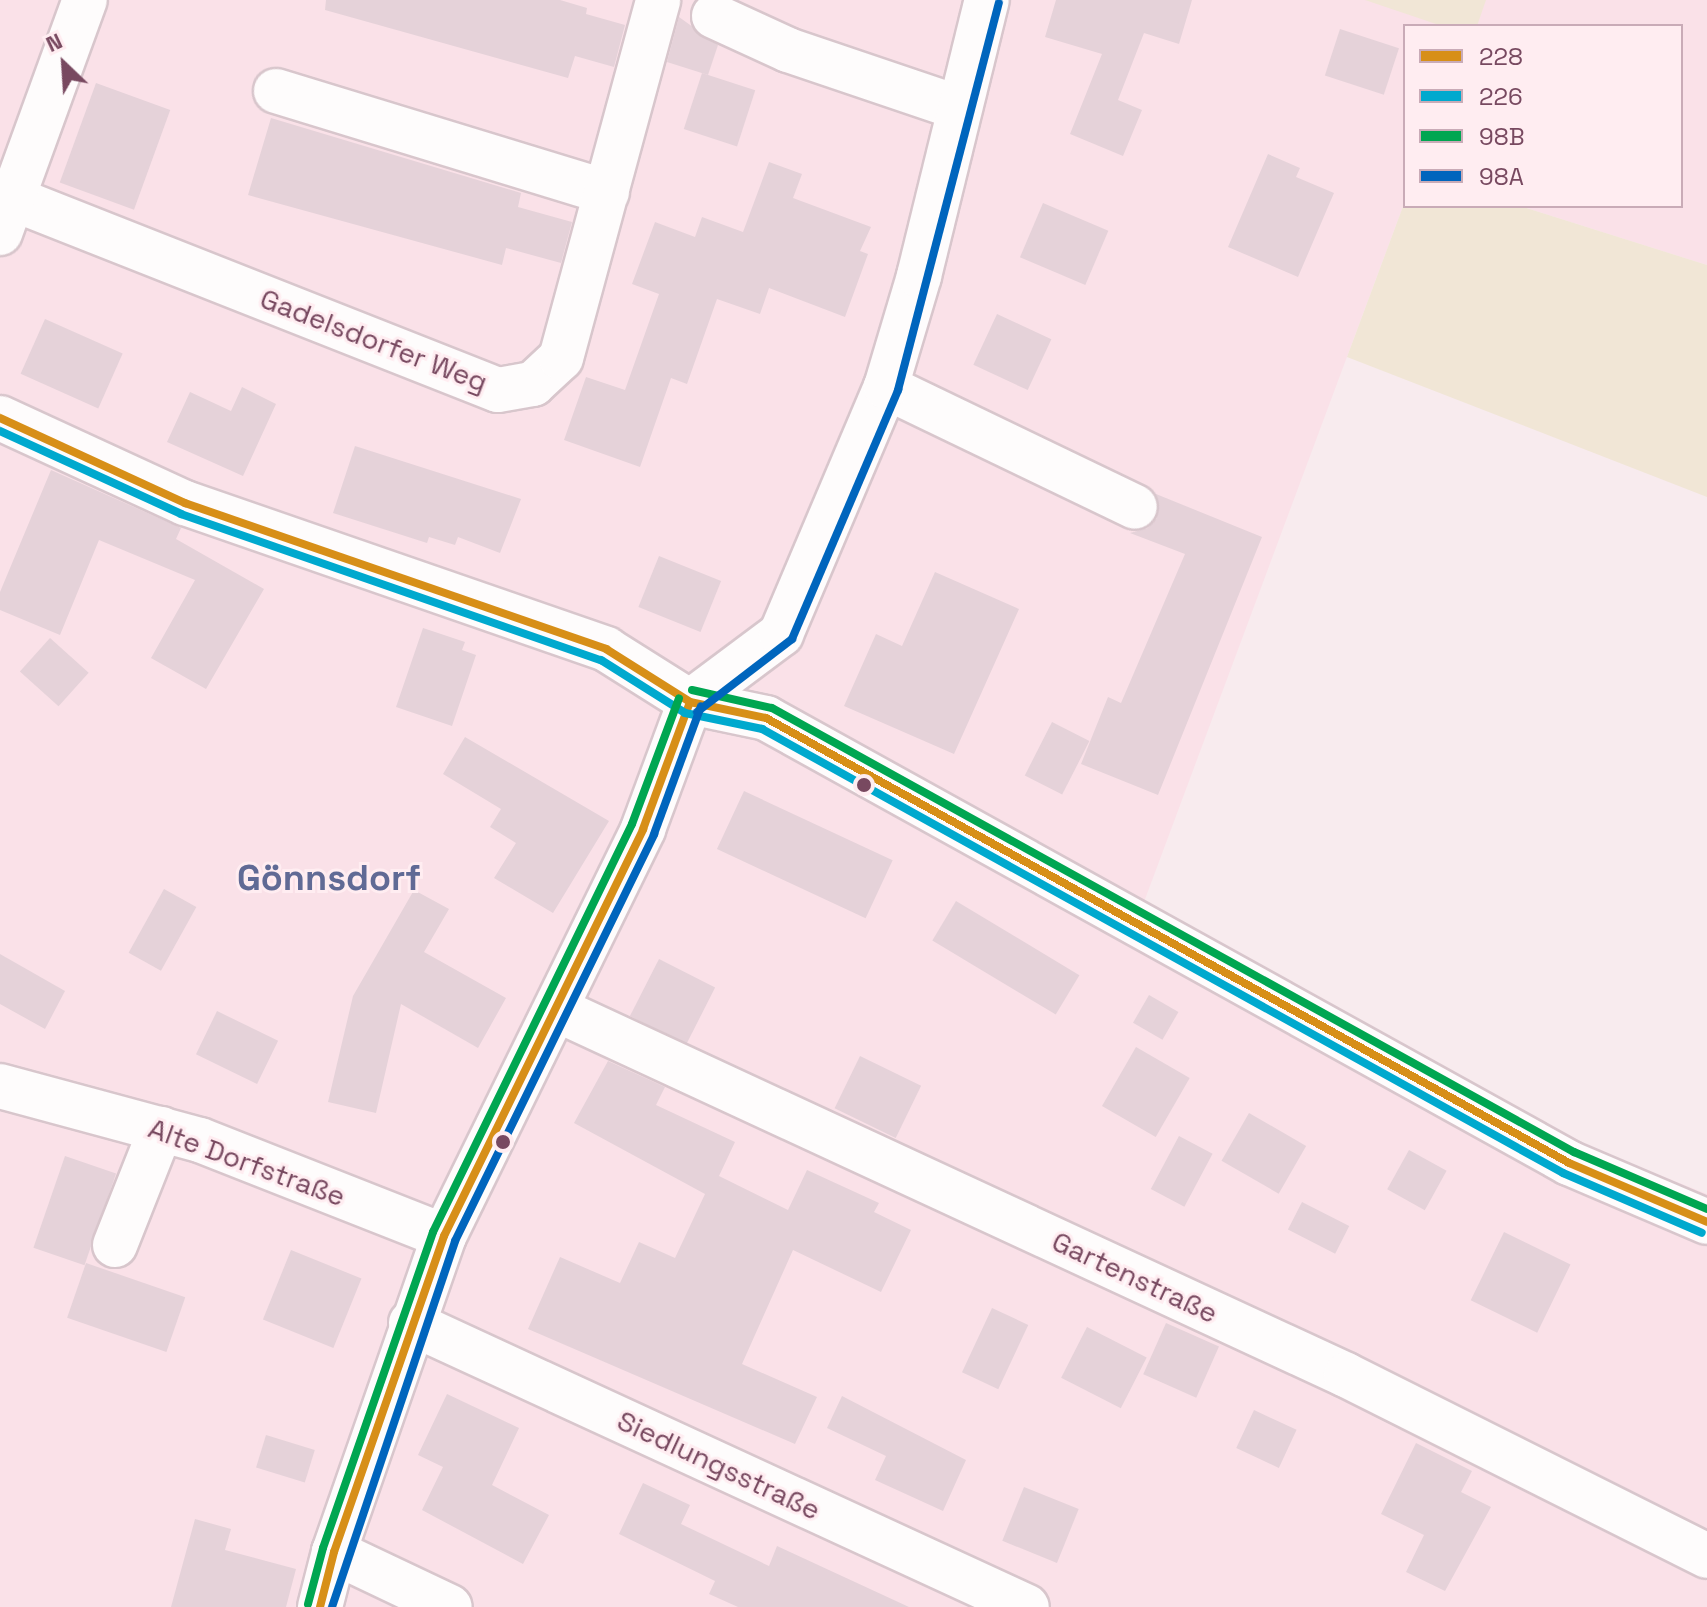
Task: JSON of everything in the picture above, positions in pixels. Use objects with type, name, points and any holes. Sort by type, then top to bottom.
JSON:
[{"type":"street","points":[[7,216],[85,0]]},
{"type":"street","name":"Gadelsdorfer Weg","points":[[7,216],[498,390],[533,384],[561,358],[658,0]]},
{"type":"street","points":[[320,1607],[334,1552],[411,1323],[444,1236],[558,1010],[643,829],[690,702],[781,634],[886,387],[919,276],[987,0]]},
{"type":"street","points":[[714,16],[788,50],[959,108]]},
{"type":"street","points":[[276,91],[607,192]]},
{"type":"street","points":[[886,387],[1135,507]]},
{"type":"street","points":[[0,418],[185,503],[606,649],[690,702],[766,718],[1569,1163],[1707,1222]]},
{"type":"street","name":"Gartenstraße","points":[[558,1010],[1346,1375],[1707,1556]]},
{"type":"street","name":"Alte Dorfstraße","points":[[0,1086],[161,1129],[444,1236]]},
{"type":"street","points":[[115,1245],[161,1129]]},
{"type":"street","name":"Siedlungsstraße","points":[[411,1323],[1027,1607]]},
{"type":"street","points":[[334,1552],[450,1607]]},
{"type":"shaded area","points":[[0,0],[1707,0],[1707,265],[1526,208],[1683,208],[1683,24],[1403,24],[1403,206],[1144,902],[1579,1143],[1707,1194],[1707,1607],[0,1607]]},
{"type":"shaded area","points":[[1365,0],[1486,0],[1478,24],[1436,24]]},
{"type":"shaded area","points":[[1403,206],[1526,208],[1707,265],[1707,497],[1347,357]]},
{"type":"building","points":[[326,0],[560,0],[587,8],[586,14],[625,25],[614,67],[575,56],[568,78],[325,10]]},
{"type":"building","points":[[1056,0],[1192,0],[1179,44],[1144,33],[1118,100],[1142,110],[1123,156],[1070,134],[1102,54],[1045,37]]},
{"type":"building","points":[[679,17],[718,45],[708,75],[667,62]]},
{"type":"building","points":[[1340,29],[1399,48],[1384,95],[1325,76]]},
{"type":"building","points":[[702,73],[755,90],[737,146],[684,129]]},
{"type":"building","points":[[96,83],[170,110],[134,210],[60,183]]},
{"type":"building","points":[[271,118],[521,193],[518,207],[572,222],[561,263],[506,248],[502,265],[248,195]]},
{"type":"building","points":[[1268,154],[1300,168],[1296,177],[1334,193],[1298,277],[1228,247]]},
{"type":"building","points":[[769,162],[802,174],[793,198],[871,227],[860,251],[868,254],[845,317],[769,288],[760,314],[717,299],[687,384],[671,378],[640,467],[564,440],[586,377],[625,390],[659,294],[632,284],[655,222],[695,237],[702,217],[743,232]]},
{"type":"building","points":[[1043,203],[1108,231],[1085,285],[1020,257]]},
{"type":"building","points":[[997,314],[1051,339],[1028,390],[973,365]]},
{"type":"building","points":[[45,319],[123,354],[98,408],[21,374]]},
{"type":"building","points":[[242,387],[276,404],[243,476],[167,442],[190,392],[231,411]]},
{"type":"building","points":[[355,446],[521,499],[500,553],[458,537],[455,545],[429,537],[427,543],[333,513]]},
{"type":"building","points":[[51,470],[181,528],[176,539],[264,589],[206,689],[151,658],[195,580],[99,540],[60,635],[0,610],[0,592]]},
{"type":"building","points":[[1156,494],[1262,537],[1158,795],[1081,764],[1108,697],[1121,703],[1185,554],[1130,533],[1148,528],[1157,518]]},
{"type":"building","points":[[659,556],[721,581],[701,632],[638,607]]},
{"type":"building","points":[[935,572],[1019,609],[954,754],[844,706],[876,634],[902,646]]},
{"type":"building","points":[[423,628],[465,642],[462,650],[476,655],[452,726],[396,707]]},
{"type":"building","points":[[50,638],[89,673],[59,706],[20,671]]},
{"type":"building","points":[[1052,722],[1089,741],[1062,795],[1025,775]]},
{"type":"building","points":[[465,737],[609,821],[553,913],[494,878],[516,843],[490,827],[501,809],[443,774]]},
{"type":"building","points":[[744,791],[893,860],[866,918],[717,849]]},
{"type":"building","points":[[164,889],[196,907],[161,971],[129,953]]},
{"type":"building","points":[[414,890],[449,909],[424,952],[506,998],[478,1048],[401,1004],[376,1113],[328,1102],[353,996]]},
{"type":"building","points":[[956,901],[1079,975],[1056,1015],[932,940]]},
{"type":"building","points":[[0,954],[65,991],[45,1029],[0,1004]]},
{"type":"building","points":[[659,959],[715,988],[686,1045],[630,1016]]},
{"type":"building","points":[[1149,995],[1178,1012],[1162,1040],[1133,1023]]},
{"type":"building","points":[[217,1011],[278,1041],[257,1084],[196,1054]]},
{"type":"building","points":[[1136,1047],[1190,1078],[1156,1137],[1102,1106]]},
{"type":"building","points":[[860,1056],[921,1086],[896,1138],[835,1108]]},
{"type":"building","points":[[608,1061],[665,1087],[656,1105],[735,1142],[719,1176],[788,1210],[807,1170],[879,1203],[874,1212],[911,1230],[881,1292],[793,1250],[742,1364],[817,1397],[795,1444],[528,1329],[560,1257],[620,1283],[639,1242],[675,1258],[705,1194],[574,1123]]},
{"type":"building","points":[[1249,1113],[1306,1146],[1279,1194],[1222,1161]]},
{"type":"building","points":[[1179,1136],[1213,1154],[1184,1207],[1151,1189]]},
{"type":"building","points":[[1409,1150],[1447,1171],[1425,1210],[1387,1189]]},
{"type":"building","points":[[65,1156],[116,1174],[84,1265],[33,1248]]},
{"type":"building","points":[[1302,1202],[1349,1226],[1335,1254],[1288,1230]]},
{"type":"building","points":[[1504,1232],[1571,1264],[1537,1333],[1471,1300]]},
{"type":"building","points":[[291,1250],[361,1278],[333,1348],[263,1320]]},
{"type":"building","points":[[86,1263],[185,1297],[166,1352],[67,1318]]},
{"type":"building","points":[[992,1308],[1028,1325],[998,1389],[962,1372]]},
{"type":"building","points":[[1166,1323],[1219,1347],[1196,1398],[1143,1374]]},
{"type":"building","points":[[1087,1327],[1147,1357],[1121,1408],[1061,1378]]},
{"type":"building","points":[[447,1394],[519,1428],[492,1485],[549,1515],[523,1564],[422,1510],[443,1467],[418,1455]]},
{"type":"building","points":[[842,1396],[966,1460],[943,1511],[875,1480],[886,1456],[827,1428]]},
{"type":"building","points":[[1254,1410],[1297,1430],[1279,1468],[1236,1448]]},
{"type":"building","points":[[266,1435],[315,1450],[305,1482],[256,1468]]},
{"type":"building","points":[[1416,1443],[1472,1471],[1461,1492],[1491,1507],[1445,1591],[1406,1572],[1424,1535],[1381,1514]]},
{"type":"building","points":[[643,1483],[690,1505],[681,1524],[769,1566],[777,1546],[909,1607],[738,1607],[709,1594],[715,1581],[619,1534]]},
{"type":"building","points":[[1024,1487],[1079,1509],[1057,1563],[1002,1541]]},
{"type":"building","points":[[195,1519],[231,1529],[225,1550],[296,1569],[286,1607],[171,1607]]},
{"type":"transit line","name":"98A","points":[[697,712],[792,639],[898,390],[999,3]]},
{"type":"transit line","name":"228","points":[[0,418],[185,503],[606,649],[690,702],[766,718],[1569,1163],[1707,1222]]},
{"type":"transit line","name":"226","points":[[0,431],[181,514],[601,660],[685,713],[762,729],[1563,1173],[1702,1233]]},
{"type":"transit line","name":"98B","points":[[692,690],[772,708],[1574,1152],[1707,1209]]},
{"type":"transit line","name":"98B","points":[[308,1604],[323,1548],[433,1232],[632,824],[679,698]]},
{"type":"transit line","name":"228","points":[[320,1607],[334,1552],[444,1236],[643,829],[690,702]]},
{"type":"transit line","name":"98A","points":[[332,1607],[455,1241],[654,834],[701,706]]},
{"type":"district","name":"Gönnsdorf","points":[[329,879]]}]
